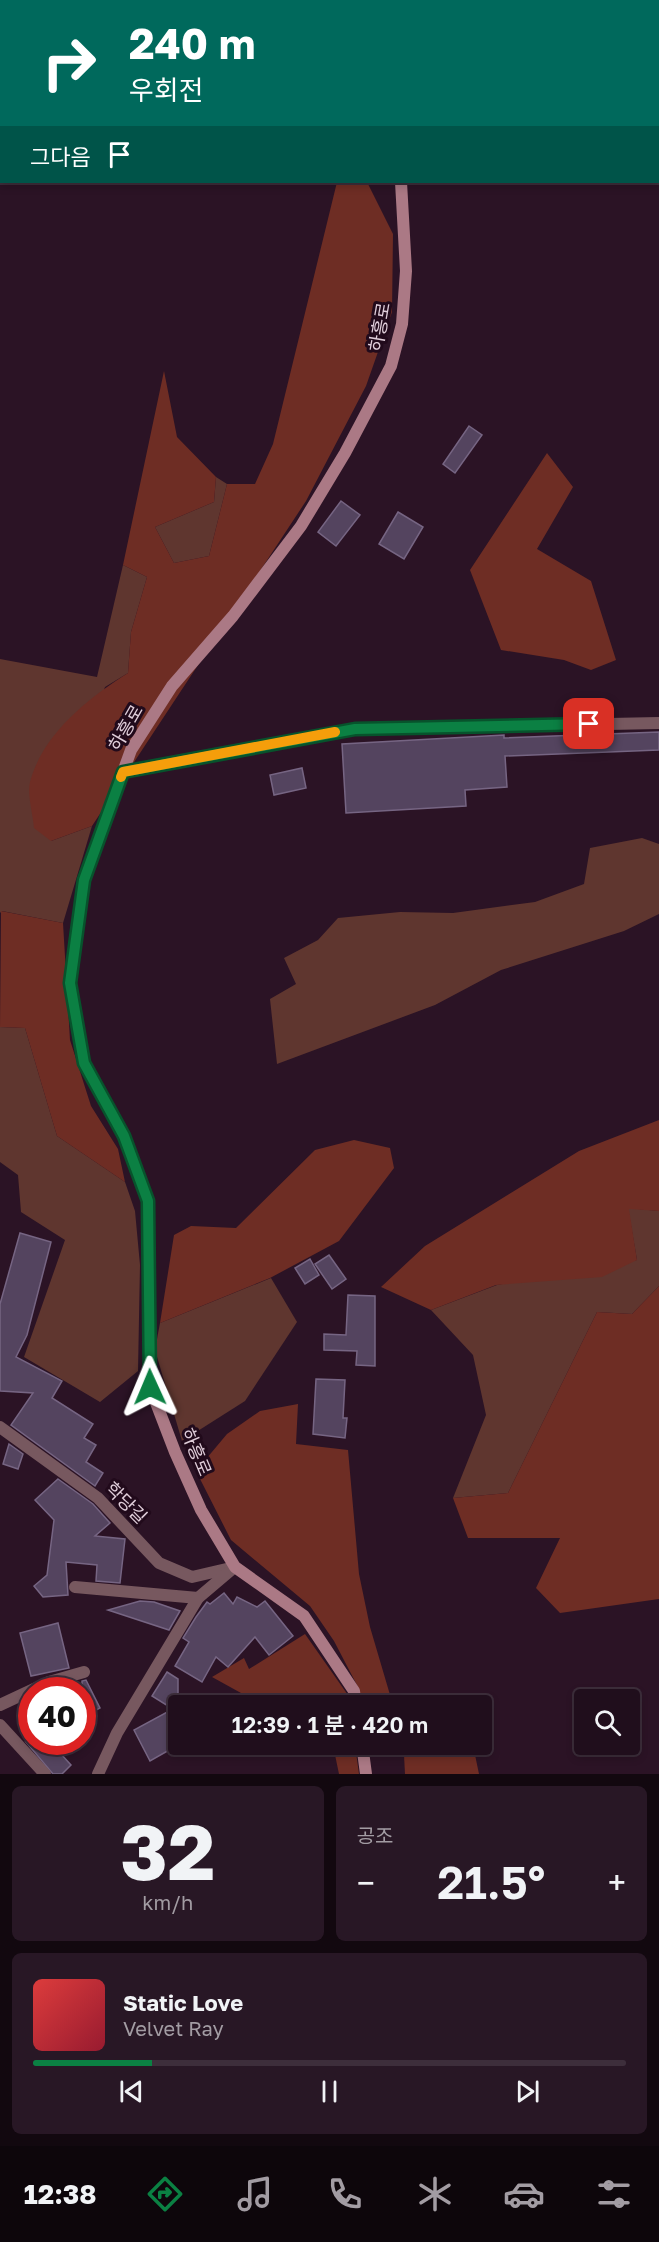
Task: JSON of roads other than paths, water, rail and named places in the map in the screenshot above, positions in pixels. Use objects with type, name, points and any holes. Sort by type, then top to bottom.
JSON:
[{"type":"street","name":"하흥로","points":[[355,1695],[304,1616],[234,1567],[201,1510],[150,1387],[148,1201],[124,1136],[84,1063],[70,983],[84,880],[131,750],[172,686],[233,616],[301,526],[345,453],[391,366],[402,324],[406,271],[401,183]]},
{"type":"street","points":[[123,772],[355,729],[659,723]]},
{"type":"street","name":"학당길","points":[[0,1427],[98,1498],[159,1563],[192,1577],[234,1567]]},
{"type":"street","points":[[98,1774],[117,1733],[198,1598],[234,1567]]},
{"type":"street","points":[[75,1587],[198,1598]]},
{"type":"street","points":[[0,1705],[49,1682],[84,1672]]},
{"type":"street","points":[[0,1725],[45,1774]]},
{"type":"street","points":[[363,1755],[366,1774]]}]
